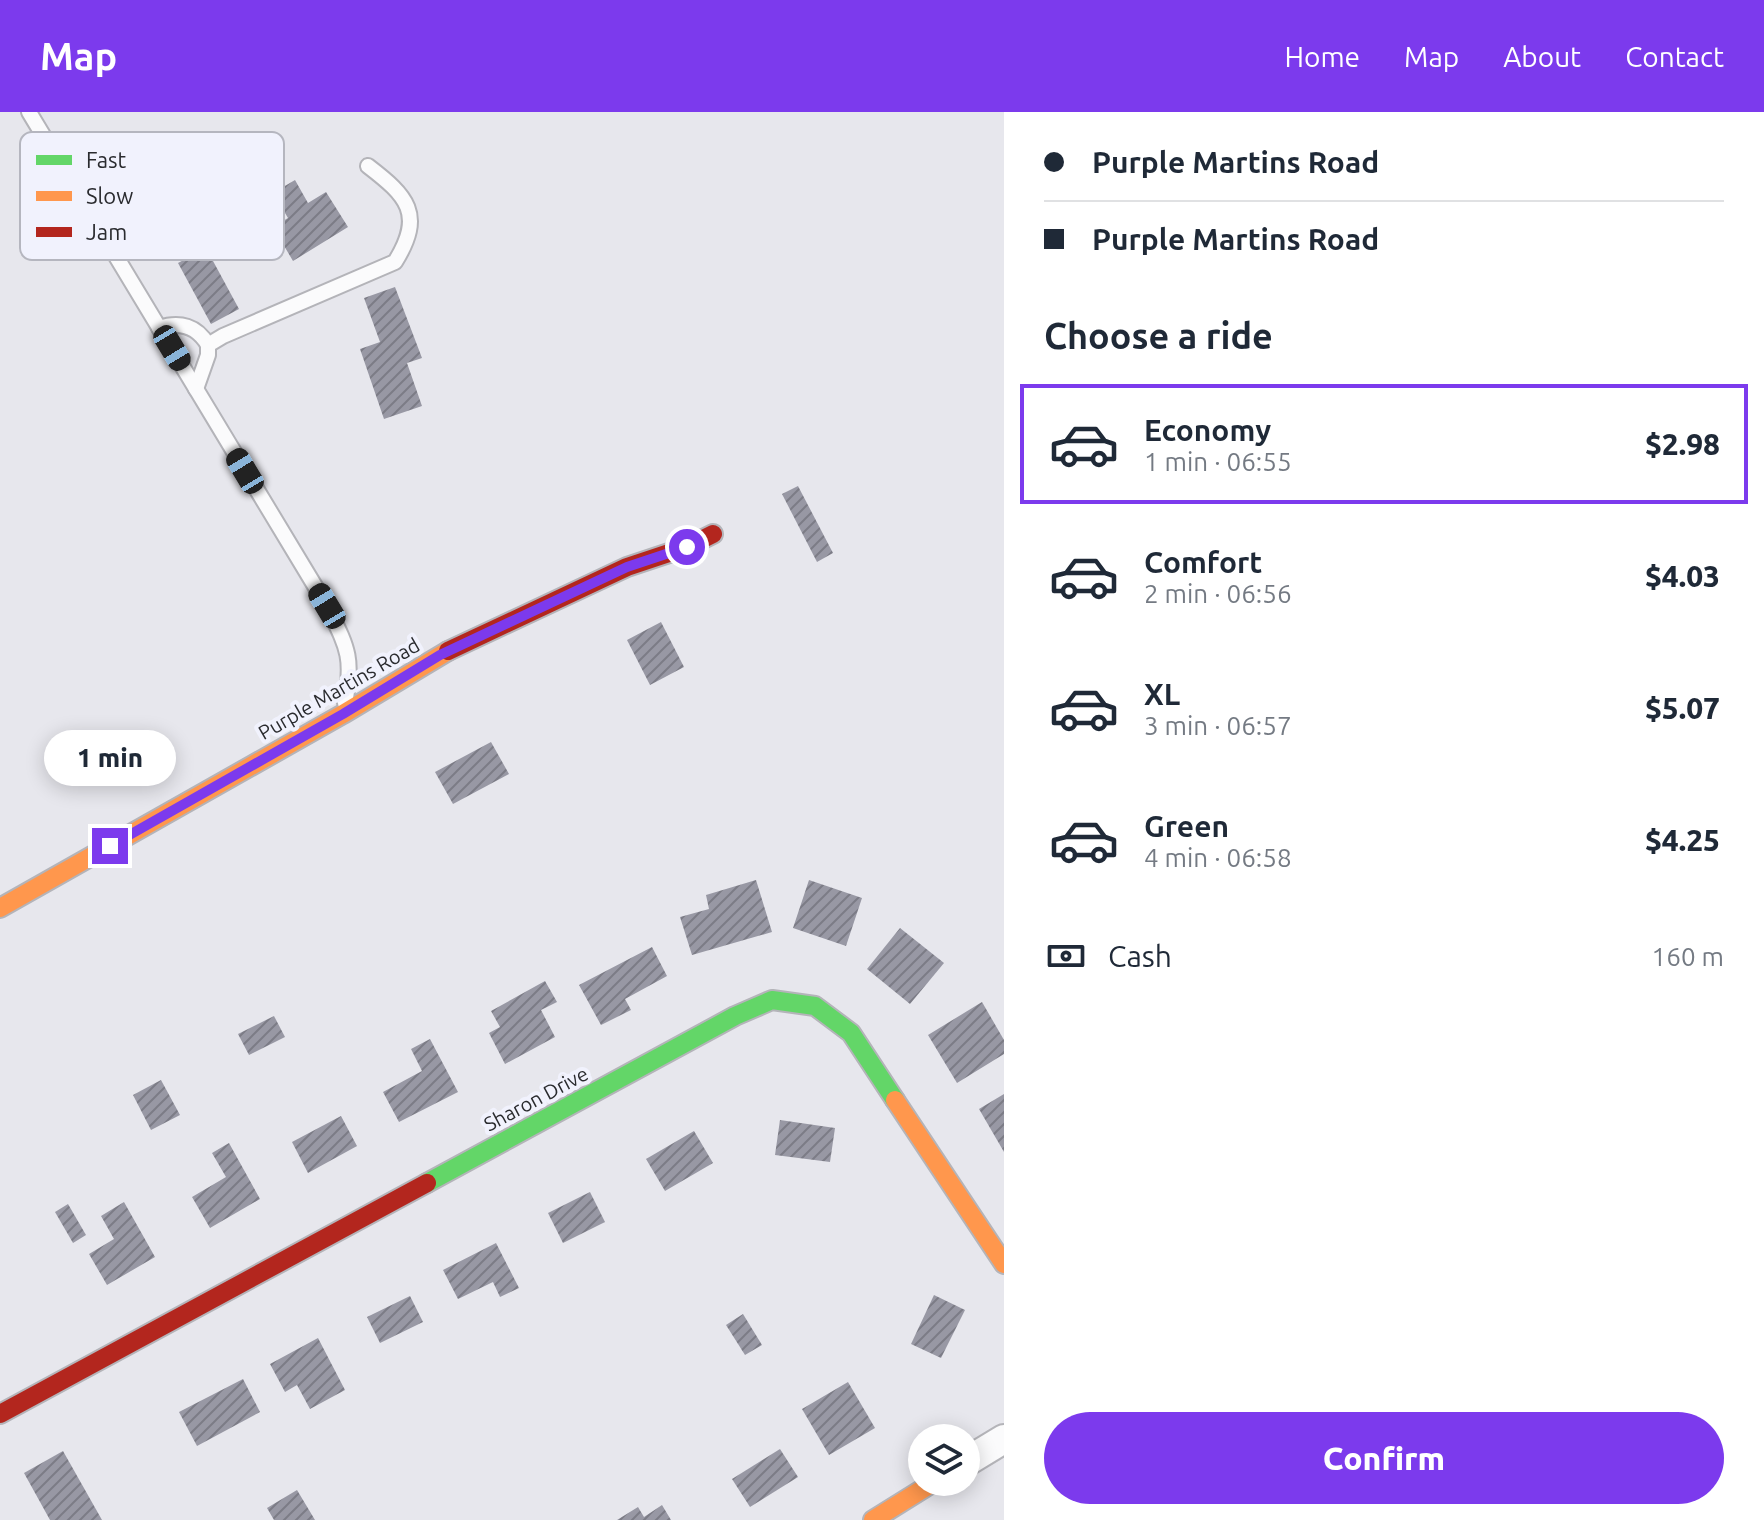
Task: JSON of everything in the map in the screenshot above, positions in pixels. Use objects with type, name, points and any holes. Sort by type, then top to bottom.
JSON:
[{"type":"street","name":"Purple Martins Road","points":[[0,908],[343,714],[440,655],[627,567],[687,547],[713,534]]},
{"type":"street","name":"Sharon Drive","points":[[0,1414],[725,1022],[772,1000],[815,1006],[851,1033],[1004,1264]]},
{"type":"street","points":[[980,1454],[1004,1439]]},
{"type":"street","points":[[873,1520],[912,1496]]},
{"type":"lane","points":[[29,112],[41,132]]},
{"type":"lane","points":[[208,345],[395,262],[410,227],[409,206],[391,184],[368,166]]},
{"type":"lane","points":[[118,260],[327,606],[348,650],[350,675],[343,714]]},
{"type":"lane","points":[[159,328],[172,324],[187,325],[202,334],[208,345],[208,355],[196,389]]},
{"type":"building","points":[[295,180],[308,203],[326,192],[348,227],[293,261],[284,246],[284,220],[288,218],[284,211],[284,186]]},
{"type":"building","points":[[184,260],[212,260],[239,309],[211,324],[178,263]]},
{"type":"building","points":[[395,287],[422,358],[407,363],[422,406],[384,419],[360,349],[380,342],[364,298]]},
{"type":"building","points":[[798,486],[833,553],[817,562],[782,494]]},
{"type":"building","points":[[661,622],[684,667],[650,685],[627,640]]},
{"type":"building","points":[[491,742],[509,774],[453,804],[435,772]]},
{"type":"building","points":[[756,880],[772,932],[692,955],[680,917],[709,909],[706,895]]},
{"type":"building","points":[[809,880],[862,898],[846,946],[793,928]]},
{"type":"building","points":[[900,928],[944,963],[910,1004],[867,969]]},
{"type":"building","points":[[652,947],[667,976],[625,999],[631,1010],[601,1025],[579,985]]},
{"type":"building","points":[[545,981],[557,1002],[541,1010],[555,1037],[505,1064],[489,1033],[500,1027],[491,1011]]},
{"type":"building","points":[[982,1002],[1004,1040],[1004,1054],[957,1083],[928,1035]]},
{"type":"building","points":[[274,1016],[285,1037],[249,1055],[238,1034]]},
{"type":"building","points":[[430,1039],[458,1092],[399,1122],[383,1092],[422,1071],[411,1049]]},
{"type":"building","points":[[161,1080],[180,1115],[151,1130],[133,1095]]},
{"type":"building","points":[[1004,1094],[1004,1152],[979,1109]]},
{"type":"building","points":[[341,1116],[357,1146],[308,1173],[292,1142]]},
{"type":"building","points":[[780,1120],[835,1128],[830,1162],[775,1155]]},
{"type":"building","points":[[694,1131],[713,1163],[665,1191],[646,1159]]},
{"type":"building","points":[[229,1143],[260,1199],[210,1228],[192,1197],[226,1177],[212,1153]]},
{"type":"building","points":[[590,1192],[605,1222],[563,1243],[548,1213]]},
{"type":"building","points":[[124,1202],[155,1257],[107,1285],[89,1254],[114,1239],[101,1216]]},
{"type":"building","points":[[68,1204],[86,1235],[73,1243],[55,1212]]},
{"type":"building","points":[[496,1243],[519,1288],[500,1297],[493,1282],[458,1299],[443,1270]]},
{"type":"building","points":[[934,1295],[965,1310],[941,1358],[911,1344]]},
{"type":"building","points":[[410,1296],[423,1322],[380,1343],[367,1317]]},
{"type":"building","points":[[743,1314],[762,1345],[745,1355],[726,1325]]},
{"type":"building","points":[[318,1338],[345,1390],[310,1409],[297,1385],[285,1392],[270,1364]]},
{"type":"building","points":[[243,1379],[260,1412],[197,1446],[179,1412]]},
{"type":"building","points":[[848,1382],[875,1428],[829,1455],[802,1409]]},
{"type":"building","points":[[780,1449],[798,1477],[750,1507],[732,1479]]},
{"type":"building","points":[[63,1451],[102,1520],[50,1520],[24,1473]]},
{"type":"building","points":[[297,1490],[315,1520],[274,1520],[267,1508]]},
{"type":"building","points":[[662,1505],[671,1520],[617,1520],[638,1507],[644,1517]]},
{"type":"traffic: fast","points":[[427,1183],[735,1016],[772,1000],[815,1006],[851,1033],[895,1100]]},
{"type":"traffic: slow","points":[[0,908],[448,651]]},
{"type":"traffic: slow","points":[[895,1100],[1004,1264]]},
{"type":"traffic: slow","points":[[873,1520],[912,1496]]},
{"type":"traffic: jam","points":[[448,651],[627,567],[687,547],[713,534]]},
{"type":"traffic: jam","points":[[0,1414],[427,1183]]},
{"type":"route","points":[[110,846],[343,714],[440,655],[627,567],[687,547]]}]
